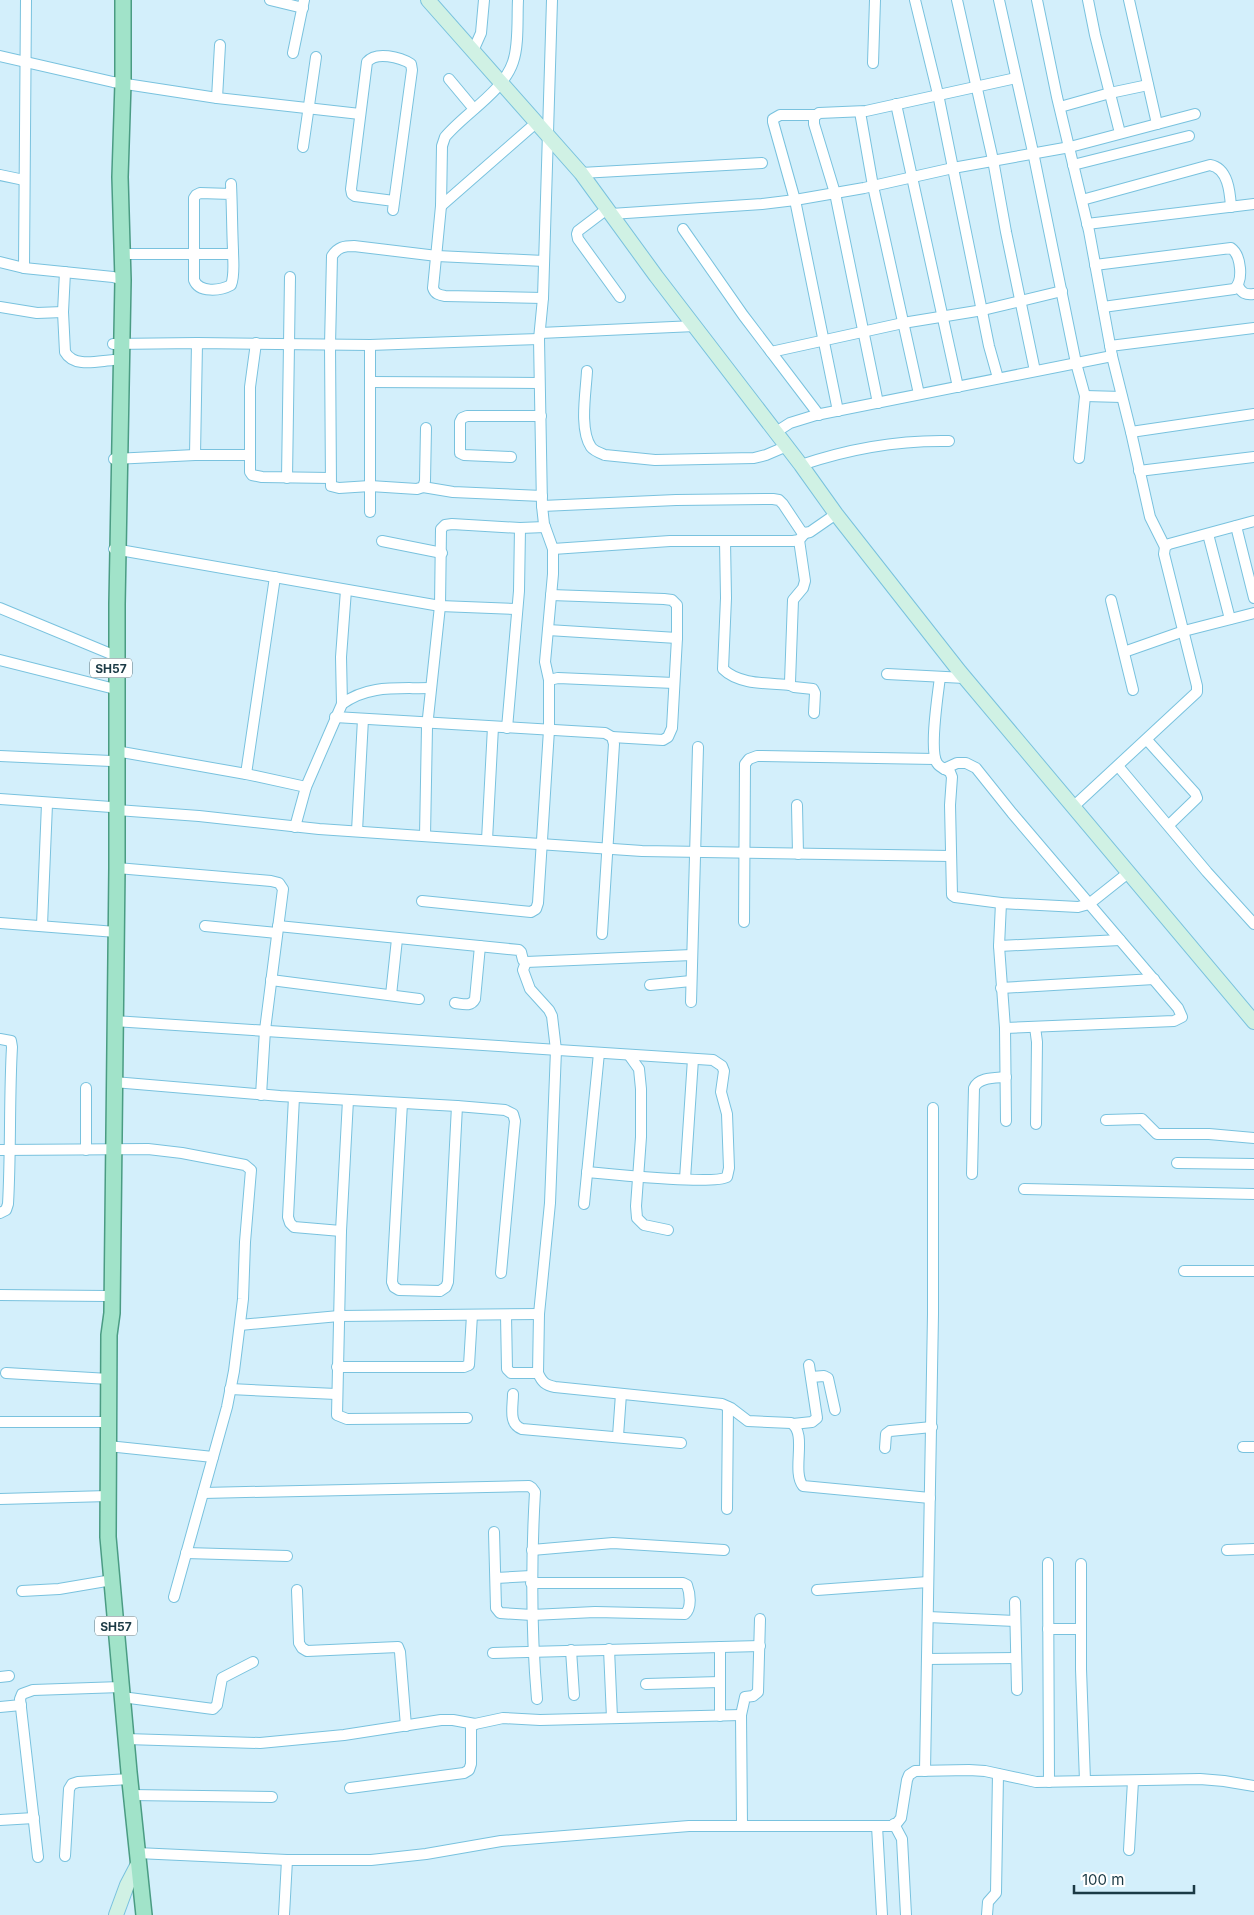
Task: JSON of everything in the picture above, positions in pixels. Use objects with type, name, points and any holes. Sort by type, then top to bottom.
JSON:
[{"type":"main road","name":"SH57","points":[[116,0],[122,254],[118,278]]},
{"type":"main road","name":"SH57","points":[[123,0],[118,83],[111,1149],[112,1313],[109,1335],[108,1379],[108,1537],[131,1795],[144,1915]]},
{"type":"main road","name":"SH57","points":[[116,459],[113,360],[117,344]]},
{"type":"main road","name":"SH57","points":[[114,756],[111,654],[115,549]]},
{"type":"main road","name":"SH57","points":[[113,932],[117,868],[114,808]]},
{"type":"main road","name":"SH57","points":[[109,1335],[106,1324],[106,1296],[114,1082],[112,963]]},
{"type":"street","points":[[24,268],[26,0]]},
{"type":"street","points":[[270,0],[304,4],[293,52]]},
{"type":"street","points":[[428,0],[581,173],[836,514],[964,678],[1254,1022]]},
{"type":"street","points":[[473,51],[481,33],[484,0]]},
{"type":"street","points":[[518,0],[515,56],[511,68],[502,83],[445,137],[442,146],[441,206],[433,288],[434,292],[439,295],[543,298]]},
{"type":"street","points":[[422,901],[531,912],[536,909],[538,903],[549,730],[549,680],[545,662],[553,549],[545,527],[542,501],[539,384],[549,136],[552,0]]},
{"type":"street","points":[[873,63],[875,0]]},
{"type":"street","points":[[915,0],[938,94],[998,378]]},
{"type":"street","points":[[957,0],[978,87],[1036,371]]},
{"type":"street","points":[[999,0],[1033,152],[1076,363],[1086,396],[1079,458]]},
{"type":"street","points":[[1037,0],[1082,200],[1111,351],[1150,517],[1165,548],[1164,554],[1184,631],[1197,692],[1073,807]]},
{"type":"street","points":[[1088,0],[1120,134]]},
{"type":"street","points":[[1129,0],[1157,124]]},
{"type":"street","points":[[217,98],[220,45]]},
{"type":"street","points":[[378,55],[396,58],[411,64],[412,70],[393,206],[352,194],[360,114],[367,62],[371,57],[378,55]]},
{"type":"street","points":[[0,56],[118,83],[217,98],[360,114]]},
{"type":"street","points":[[303,147],[316,57]]},
{"type":"street","points":[[838,411],[795,200],[773,119],[780,115],[860,112],[1016,78]]},
{"type":"street","points":[[449,79],[474,109]]},
{"type":"street","points":[[1060,107],[1148,85]]},
{"type":"street","points":[[896,104],[958,386]]},
{"type":"street","points":[[860,112],[873,186],[919,394]]},
{"type":"street","points":[[620,296],[578,239],[577,234],[578,231],[609,211],[762,204],[795,200],[913,178],[1033,152],[1070,147],[1195,114]]},
{"type":"street","points":[[815,115],[814,124],[835,192],[878,403]]},
{"type":"street","points":[[441,206],[537,122]]},
{"type":"street","points":[[1074,165],[1189,136]]},
{"type":"street","points":[[581,173],[762,163]]},
{"type":"street","points":[[1082,200],[1210,165],[1219,168],[1226,180],[1231,207]]},
{"type":"street","points":[[0,175],[24,180]]},
{"type":"street","points":[[231,189],[233,254],[233,280],[231,285],[225,288],[201,289],[196,285],[193,255],[194,198],[196,195],[231,189]]},
{"type":"street","points":[[1087,224],[1254,204]]},
{"type":"street","points":[[683,228],[771,352],[819,415]]},
{"type":"street","points":[[544,261],[437,256],[354,246],[343,246],[336,250],[332,256],[330,483],[334,487],[370,486],[417,489],[423,487],[542,501],[779,500],[801,531],[805,581],[803,588],[793,600],[790,685]]},
{"type":"street","points":[[1095,265],[1231,248],[1239,258],[1240,281],[1234,289],[1103,306]]},
{"type":"street","points":[[122,254],[233,254]]},
{"type":"street","points":[[0,262],[24,268],[118,278]]},
{"type":"street","points":[[65,272],[63,312],[64,344],[67,356],[78,362],[113,360]]},
{"type":"street","points":[[287,478],[290,277]]},
{"type":"street","points":[[1238,286],[1241,292],[1246,295],[1254,294]]},
{"type":"street","points":[[771,352],[903,323],[983,310],[1062,291]]},
{"type":"street","points":[[0,306],[37,313],[63,312]]},
{"type":"street","points":[[117,344],[370,344],[695,326]]},
{"type":"street","points":[[776,432],[790,423],[819,415],[1076,363],[1111,351],[1254,328]]},
{"type":"street","points":[[195,455],[196,343]]},
{"type":"street","points":[[256,343],[250,387],[250,472],[252,475],[262,477],[330,478]]},
{"type":"street","points":[[370,344],[370,512]]},
{"type":"street","points":[[587,371],[584,420],[586,434],[591,447],[598,452],[655,460],[754,458],[787,446]]},
{"type":"street","points":[[370,382],[539,384]]},
{"type":"street","points":[[1086,396],[1122,397]]},
{"type":"street","points":[[1131,432],[1254,414]]},
{"type":"street","points":[[511,457],[464,455],[460,453],[460,422],[462,418],[467,416],[541,416]]},
{"type":"street","points":[[423,487],[426,481],[426,428]]},
{"type":"street","points":[[801,465],[832,454],[906,442],[949,441]]},
{"type":"street","points":[[116,459],[195,455],[250,455]]},
{"type":"street","points":[[1139,471],[1254,457]]},
{"type":"street","points":[[553,549],[670,541],[724,541],[802,537],[836,514]]},
{"type":"street","points":[[1165,548],[1169,544],[1254,521]]},
{"type":"street","points":[[425,836],[427,723],[440,606],[441,529],[452,524],[520,528],[545,527]]},
{"type":"street","points":[[1236,526],[1254,598]]},
{"type":"street","points":[[507,728],[518,609],[520,528]]},
{"type":"street","points":[[1208,534],[1230,619]]},
{"type":"street","points":[[382,541],[442,553]]},
{"type":"street","points":[[724,541],[726,598],[724,669],[728,674],[744,680],[813,689],[815,694],[814,713]]},
{"type":"street","points":[[115,549],[440,606],[518,609]]},
{"type":"street","points":[[246,774],[275,577]]},
{"type":"street","points":[[342,704],[341,657],[346,590]]},
{"type":"street","points":[[335,717],[605,733],[612,736],[663,740],[668,737],[672,728],[677,605],[672,600],[551,595]]},
{"type":"street","points":[[1111,600],[1133,690]]},
{"type":"street","points":[[0,608],[111,654]]},
{"type":"street","points":[[1124,652],[1184,631],[1254,613]]},
{"type":"street","points":[[548,630],[677,638]]},
{"type":"street","points":[[0,660],[111,688]]},
{"type":"street","points":[[887,674],[964,678]]},
{"type":"street","points":[[940,677],[934,746],[935,759],[939,766],[950,772],[952,777],[950,805],[952,895],[1001,903],[1078,908],[1090,904],[1128,873]]},
{"type":"street","points":[[549,680],[558,678],[674,682]]},
{"type":"street","points":[[294,827],[306,787],[342,704],[364,691],[431,688]]},
{"type":"street","points":[[357,831],[363,718]]},
{"type":"street","points":[[487,840],[494,727]]},
{"type":"street","points":[[602,934],[614,744],[612,736]]},
{"type":"street","points":[[1147,740],[1195,793],[1197,798],[1168,825]]},
{"type":"street","points":[[691,1002],[698,747]]},
{"type":"street","points":[[0,756],[114,756],[246,774],[306,787]]},
{"type":"street","points":[[744,922],[745,764],[749,759],[757,756],[935,759]]},
{"type":"street","points":[[944,768],[956,763],[966,763],[976,768],[1012,814],[1182,1013],[1180,1019],[1174,1021],[1005,1028]]},
{"type":"street","points":[[1118,766],[1207,872],[1254,924]]},
{"type":"street","points":[[0,799],[199,816],[294,827],[607,849],[950,856]]},
{"type":"street","points":[[42,925],[47,804]]},
{"type":"street","points":[[798,805],[798,854]]},
{"type":"street","points":[[117,868],[271,881],[279,883],[283,889],[265,1030],[261,1095]]},
{"type":"street","points":[[1001,903],[999,946],[1005,1028],[1006,1121]]},
{"type":"street","points":[[0,923],[113,932]]},
{"type":"street","points":[[205,926],[397,939],[518,950],[526,962]]},
{"type":"street","points":[[391,995],[397,939]]},
{"type":"street","points":[[999,946],[1120,940]]},
{"type":"street","points":[[455,1003],[470,1004],[476,999],[480,946]]},
{"type":"street","points":[[526,962],[692,955]]},
{"type":"street","points":[[526,962],[523,966],[523,972],[530,990],[549,1010],[552,1016],[556,1050],[550,1203],[539,1314],[538,1373],[545,1385],[722,1404],[748,1421],[788,1422],[793,1424],[812,1422],[817,1418],[809,1365]]},
{"type":"street","points":[[1001,988],[1154,979]]},
{"type":"street","points":[[271,980],[419,999]]},
{"type":"street","points":[[650,985],[691,981]]},
{"type":"street","points":[[114,1021],[713,1060],[722,1066],[724,1071],[721,1092],[727,1114],[729,1174],[727,1177],[719,1180],[685,1179],[587,1172]]},
{"type":"street","points":[[1035,1027],[1037,1042],[1036,1124]]},
{"type":"street","points":[[0,1040],[11,1041],[12,1047],[5,1091],[5,1150],[8,1204],[6,1210],[0,1213]]},
{"type":"street","points":[[584,1204],[598,1053]]},
{"type":"street","points":[[629,1055],[639,1070],[641,1089],[637,1218],[644,1225],[668,1230]]},
{"type":"street","points":[[685,1179],[693,1059]]},
{"type":"street","points":[[972,1174],[974,1088],[980,1080],[1006,1077]]},
{"type":"street","points":[[114,1082],[261,1095],[505,1110],[513,1114],[515,1121],[502,1273]]},
{"type":"street","points":[[86,1088],[86,1150]]},
{"type":"street","points":[[294,1097],[288,1217],[290,1223],[294,1227],[341,1231]]},
{"type":"street","points":[[348,1100],[341,1231],[336,1411],[341,1418],[468,1418]]},
{"type":"street","points":[[402,1103],[392,1282],[394,1287],[399,1290],[440,1291],[446,1287],[448,1282],[457,1106]]},
{"type":"street","points":[[925,1771],[932,1427],[933,1108]]},
{"type":"street","points":[[1106,1120],[1142,1119],[1153,1132],[1161,1135],[1208,1134],[1254,1138]]},
{"type":"street","points":[[5,1150],[111,1149],[182,1153],[249,1168],[252,1174],[245,1242],[243,1299],[230,1389],[174,1597]]},
{"type":"street","points":[[1178,1162],[1254,1164]]},
{"type":"street","points":[[1024,1189],[1254,1194]]},
{"type":"street","points":[[1184,1270],[1254,1271]]},
{"type":"street","points":[[0,1295],[106,1296]]},
{"type":"street","points":[[240,1325],[339,1316],[539,1314]]},
{"type":"street","points":[[337,1367],[469,1366],[472,1315]]},
{"type":"street","points":[[506,1315],[507,1370],[511,1373],[538,1373]]},
{"type":"street","points":[[6,1373],[108,1379]]},
{"type":"street","points":[[810,1377],[824,1376],[828,1378],[835,1410]]},
{"type":"street","points":[[230,1389],[336,1394]]},
{"type":"street","points":[[513,1394],[512,1422],[516,1427],[522,1429],[681,1442]]},
{"type":"street","points":[[618,1436],[621,1394]]},
{"type":"street","points":[[727,1509],[728,1407]]},
{"type":"street","points":[[0,1422],[108,1422]]},
{"type":"street","points":[[793,1424],[797,1430],[799,1475],[803,1486],[930,1498]]},
{"type":"street","points":[[885,1448],[886,1434],[890,1431],[932,1427]]},
{"type":"street","points":[[108,1446],[213,1457]]},
{"type":"street","points":[[1243,1447],[1254,1446]]},
{"type":"street","points":[[203,1493],[529,1486],[535,1492],[531,1580],[533,1652],[537,1699]]},
{"type":"street","points":[[0,1499],[108,1496]]},
{"type":"street","points":[[494,1532],[497,1612],[532,1615],[595,1612],[685,1614],[689,1608],[688,1588],[683,1583],[496,1578]]},
{"type":"street","points":[[532,1550],[614,1543],[724,1550]]},
{"type":"street","points":[[1227,1550],[1254,1549]]},
{"type":"street","points":[[186,1553],[287,1556]]},
{"type":"street","points":[[1048,1563],[1049,1782]]},
{"type":"street","points":[[1081,1564],[1085,1781]]},
{"type":"street","points":[[22,1591],[59,1589],[112,1580]]},
{"type":"street","points":[[818,1590],[928,1582]]},
{"type":"street","points":[[297,1590],[299,1643],[306,1651],[398,1646],[406,1726]]},
{"type":"street","points":[[1015,1602],[1017,1690]]},
{"type":"street","points":[[928,1617],[1015,1621]]},
{"type":"street","points":[[742,1825],[741,1716],[745,1696],[753,1696],[758,1692],[760,1619]]},
{"type":"street","points":[[1048,1629],[1081,1629]]},
{"type":"street","points":[[493,1653],[760,1646]]},
{"type":"street","points":[[720,1647],[720,1716]]},
{"type":"street","points":[[608,1649],[612,1718]]},
{"type":"street","points":[[571,1650],[574,1695]]},
{"type":"street","points":[[927,1659],[1016,1658]]},
{"type":"street","points":[[38,1857],[20,1705],[22,1694],[26,1691],[122,1692],[213,1710],[217,1705],[222,1678],[253,1662]]},
{"type":"street","points":[[646,1684],[720,1682]]},
{"type":"street","points":[[0,1707],[20,1705]]},
{"type":"street","points":[[126,1739],[260,1743],[344,1735],[453,1720],[475,1724],[503,1718],[540,1720],[741,1716]]},
{"type":"street","points":[[350,1788],[464,1773],[469,1770],[471,1764],[470,1732],[471,1727],[475,1724]]},
{"type":"street","points":[[116,1915],[138,1859],[371,1860],[426,1854],[502,1841],[689,1826],[877,1826],[894,1824],[901,1818],[908,1775],[915,1771],[970,1770],[1026,1781],[1200,1779],[1224,1780],[1254,1786]]},
{"type":"street","points":[[987,1915],[988,1902],[996,1893],[998,1774]]},
{"type":"street","points":[[65,1856],[69,1789],[72,1784],[78,1782],[130,1780]]},
{"type":"street","points":[[1129,1850],[1132,1781]]},
{"type":"street","points":[[131,1795],[272,1797]]},
{"type":"street","points":[[0,1820],[34,1818]]},
{"type":"street","points":[[894,1824],[902,1839],[906,1915]]},
{"type":"street","points":[[877,1826],[882,1915]]},
{"type":"street","points":[[284,1915],[287,1860]]}]
